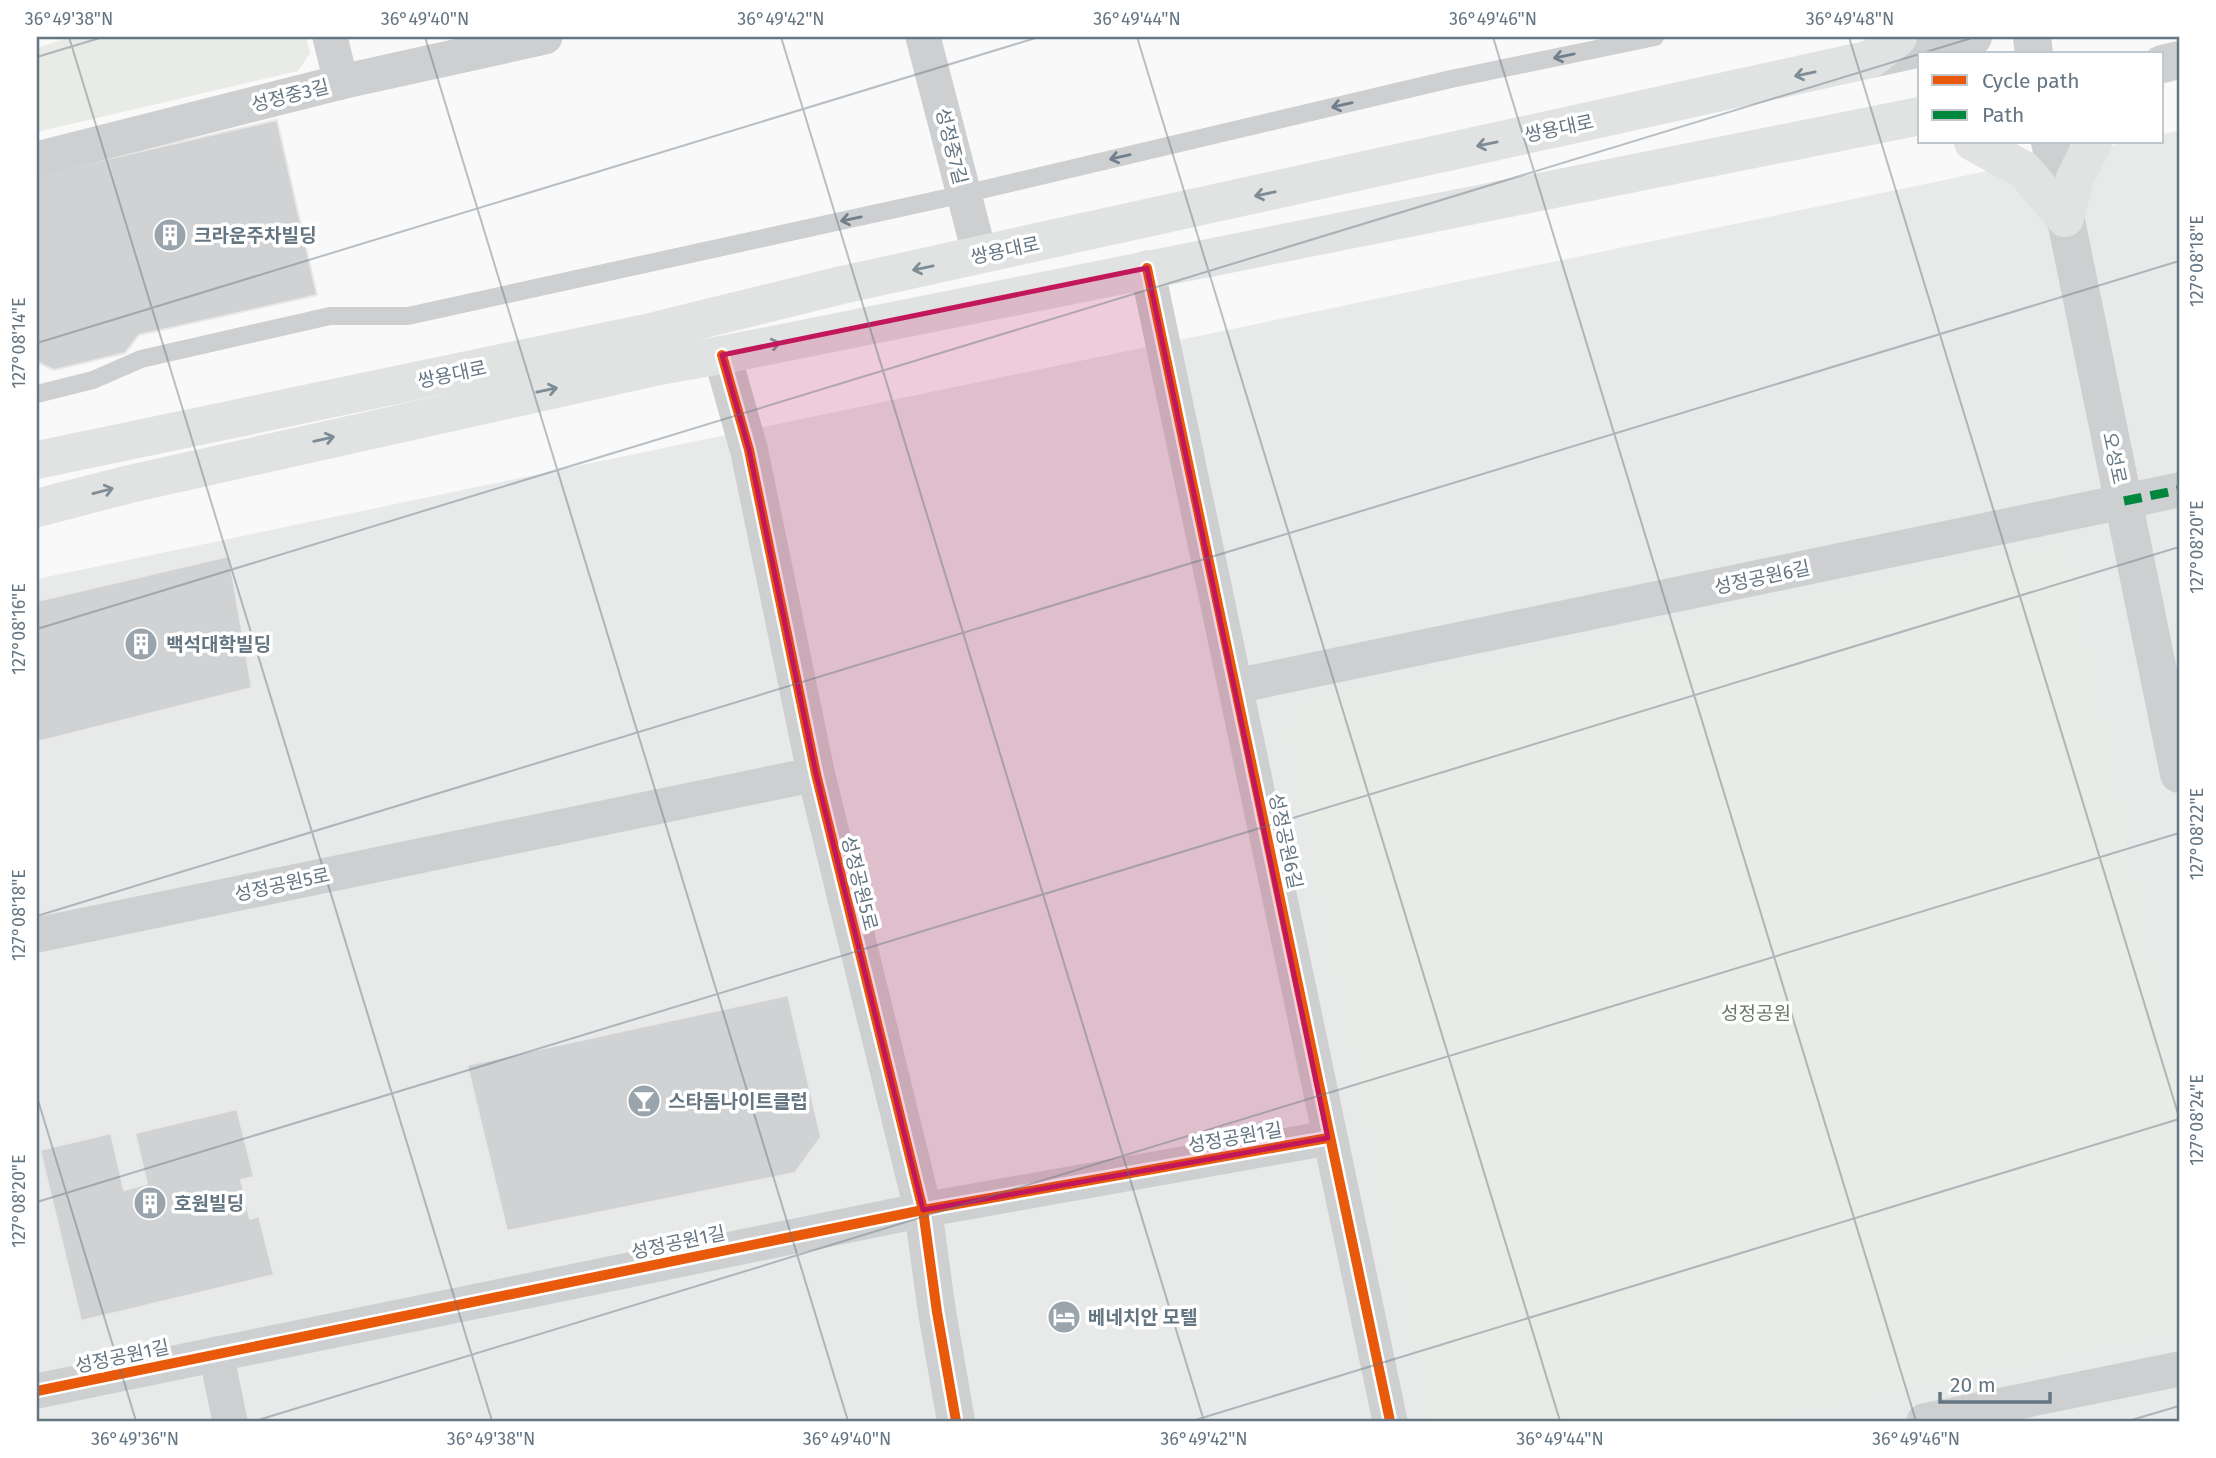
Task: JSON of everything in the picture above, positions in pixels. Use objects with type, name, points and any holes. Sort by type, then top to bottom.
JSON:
[{"type":"main road","name":"쌍용대로","points":[[37,460],[655,331],[842,285],[1885,48]]},
{"type":"main road","name":"쌍용대로","points":[[37,508],[374,428],[659,366],[1147,268],[1911,121]]},
{"type":"main road","points":[[1977,144],[2024,170],[2065,218]]},
{"type":"main road","points":[[2065,218],[2076,178],[2092,144]]},
{"type":"street","points":[[330,37],[341,82]]},
{"type":"street","name":"성정중3길","points":[[37,159],[341,82],[545,37]]},
{"type":"street","name":"성정중7길","points":[[923,37],[979,256]]},
{"type":"street","name":"쌍용대로","points":[[1885,48],[1973,37]]},
{"type":"street","name":"오성로","points":[[2050,144],[2179,774]]},
{"type":"street","name":"성정공원6길","points":[[1147,268],[1328,1138],[1390,1421]]},
{"type":"street","name":"성정공원5로","points":[[722,355],[749,450],[816,774],[923,1210],[956,1421]]},
{"type":"street","name":"성정공원6길","points":[[1236,686],[2179,490]]},
{"type":"street","name":"성정공원5로","points":[[37,935],[816,774]]},
{"type":"street","name":"성정공원1길","points":[[39,1381],[216,1354],[923,1210],[1328,1138]]},
{"type":"street","points":[[216,1354],[230,1421]]},
{"type":"street","points":[[1924,1421],[2179,1369]]},
{"type":"lane","points":[[37,394],[93,380],[141,359],[330,316],[408,316],[964,194],[1451,79],[1655,37]]},
{"type":"highlighted area","points":[[1147,268],[1328,1138],[923,1210],[816,774],[749,450],[722,355]]},
{"type":"shaded area","points":[[2179,131],[2179,1421],[37,1421],[37,579],[2116,144],[2164,144],[2164,134]]},
{"type":"green space","points":[[70,37],[306,37],[310,53],[298,71],[37,132],[37,48]]},
{"type":"green space","name":"성정공원","points":[[2067,544],[2179,1100],[2179,1332],[1750,1421],[1431,1421],[1286,729],[1304,700]]},
{"type":"building","name":"크라운주차빌딩","points":[[277,120],[317,295],[139,335],[125,353],[54,370],[37,362],[37,175]]},
{"type":"building","name":"백석대학빌딩","points":[[229,556],[252,688],[37,742],[37,601]]},
{"type":"building","name":"스타돔나이트클럽","points":[[788,995],[821,1137],[795,1173],[507,1231],[467,1065]]},
{"type":"building","name":"호원빌딩","points":[[237,1109],[254,1177],[241,1180],[250,1219],[259,1216],[274,1275],[81,1321],[40,1150],[111,1133],[124,1190],[147,1184],[135,1133]]},
{"type":"marked path","points":[[2124,501],[2179,490]]},
{"type":"cycle path","points":[[1147,268],[1390,1421]]},
{"type":"cycle path","points":[[722,355],[749,450],[816,774],[923,1210],[956,1421]]},
{"type":"cycle path","points":[[37,1391],[923,1210],[1328,1138]]},
{"type":"place","name":"크라운주차빌딩","points":[[170,235]]},
{"type":"place","name":"백석대학빌딩","points":[[141,644]]},
{"type":"place","name":"스타돔나이트클럽","points":[[644,1101]]},
{"type":"place","name":"호원빌딩","points":[[150,1203]]},
{"type":"place","name":"베네치안 모텔","points":[[1064,1317]]}]
